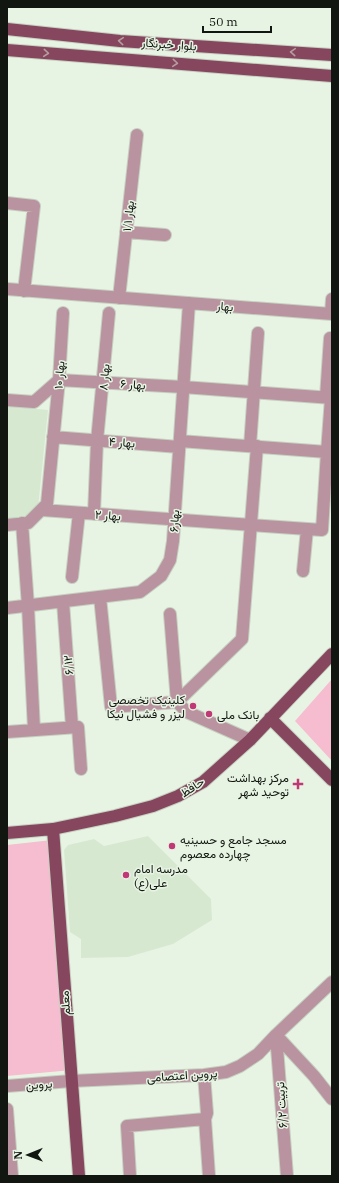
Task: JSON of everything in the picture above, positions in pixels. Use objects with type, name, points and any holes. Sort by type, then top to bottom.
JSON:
[{"type":"main road","name":"بلوار خبرنگار","points":[[7,29],[120,41],[332,55]]},
{"type":"main road","name":"بلوار خبرنگار","points":[[7,50],[332,76]]},
{"type":"main road","name":"حافظ","points":[[7,833],[53,829],[115,816],[153,806],[178,796],[203,782],[250,740],[332,654]]},
{"type":"main road","points":[[270,718],[332,780]]},
{"type":"main road","name":"معلم","points":[[53,829],[78,1176]]},
{"type":"street","name":"بهار ۱/۱","points":[[119,298],[137,135]]},
{"type":"street","points":[[7,203],[34,206],[24,291],[7,289]]},
{"type":"street","points":[[126,232],[165,235]]},
{"type":"street","name":"بهار","points":[[24,291],[331,314]]},
{"type":"street","points":[[331,314],[332,299]]},
{"type":"street","name":"بهار۶","points":[[7,608],[140,592],[161,576],[170,560],[184,387],[189,303]]},
{"type":"street","name":"بهار ۱۰","points":[[42,510],[47,504],[59,437],[59,380],[63,313]]},
{"type":"street","name":"بهار ۸","points":[[94,514],[97,441],[109,313]]},
{"type":"street","points":[[100,597],[111,707],[177,702],[242,639],[251,526],[254,446],[254,392],[258,334]]},
{"type":"street","points":[[327,452],[330,398],[330,338]]},
{"type":"street","points":[[7,400],[34,402],[59,380]]},
{"type":"street","name":"بهار ۶","points":[[59,380],[184,387],[330,398]]},
{"type":"street","name":"بهار ۴","points":[[59,437],[97,441],[254,446],[327,452]]},
{"type":"street","name":"بهار ۲","points":[[42,510],[322,530],[327,452]]},
{"type":"street","points":[[7,525],[28,523],[42,510]]},
{"type":"street","points":[[72,577],[79,513]]},
{"type":"street","points":[[22,524],[28,606],[34,730]]},
{"type":"street","points":[[304,571],[307,529]]},
{"type":"street","name":"۶/۱۲","points":[[63,602],[72,727]]},
{"type":"street","points":[[170,614],[177,702],[187,712],[250,740]]},
{"type":"street","points":[[7,732],[78,727],[81,769]]},
{"type":"street","name":"پروین اعتصامی","points":[[70,1081],[204,1075],[226,1072],[240,1066],[258,1054],[332,982]]},
{"type":"street","points":[[276,1035],[314,1076],[332,1099]]},
{"type":"street","name":"تربیت ۶/۲","points":[[276,1035],[287,1176]]},
{"type":"street","points":[[204,1075],[209,1176]]},
{"type":"street","name":"پروین","points":[[7,1086],[70,1081]]},
{"type":"street","points":[[7,1109],[12,1176]]},
{"type":"street","points":[[130,1176],[127,1126],[205,1119]]},
{"type":"shaded area","points":[[7,406],[48,410],[38,508],[28,520],[7,521]]},
{"type":"shaded area","points":[[332,679],[332,761],[295,721]]},
{"type":"shaded area","name":"مدرسه امام علی(ع)","points":[[148,836],[211,899],[212,920],[173,944],[128,957],[81,958],[81,939],[70,932],[64,850],[68,845],[94,839],[104,846]]},
{"type":"shaded area","points":[[52,840],[72,1070],[7,1076],[7,845]]},
{"type":"place","name":"کلینیک تخصصی لیزر و فشیال نیکا","points":[[193,706]]},
{"type":"place","name":"بانک ملی","points":[[209,714]]},
{"type":"place","name":"مرکز بهداشت توحید شهر","points":[[298,784]]},
{"type":"place","name":"مسجد جامع و حسینیه چهارده معصوم","points":[[172,846]]},
{"type":"place","name":"مدرسه امام علی(ع)","points":[[126,875]]}]
